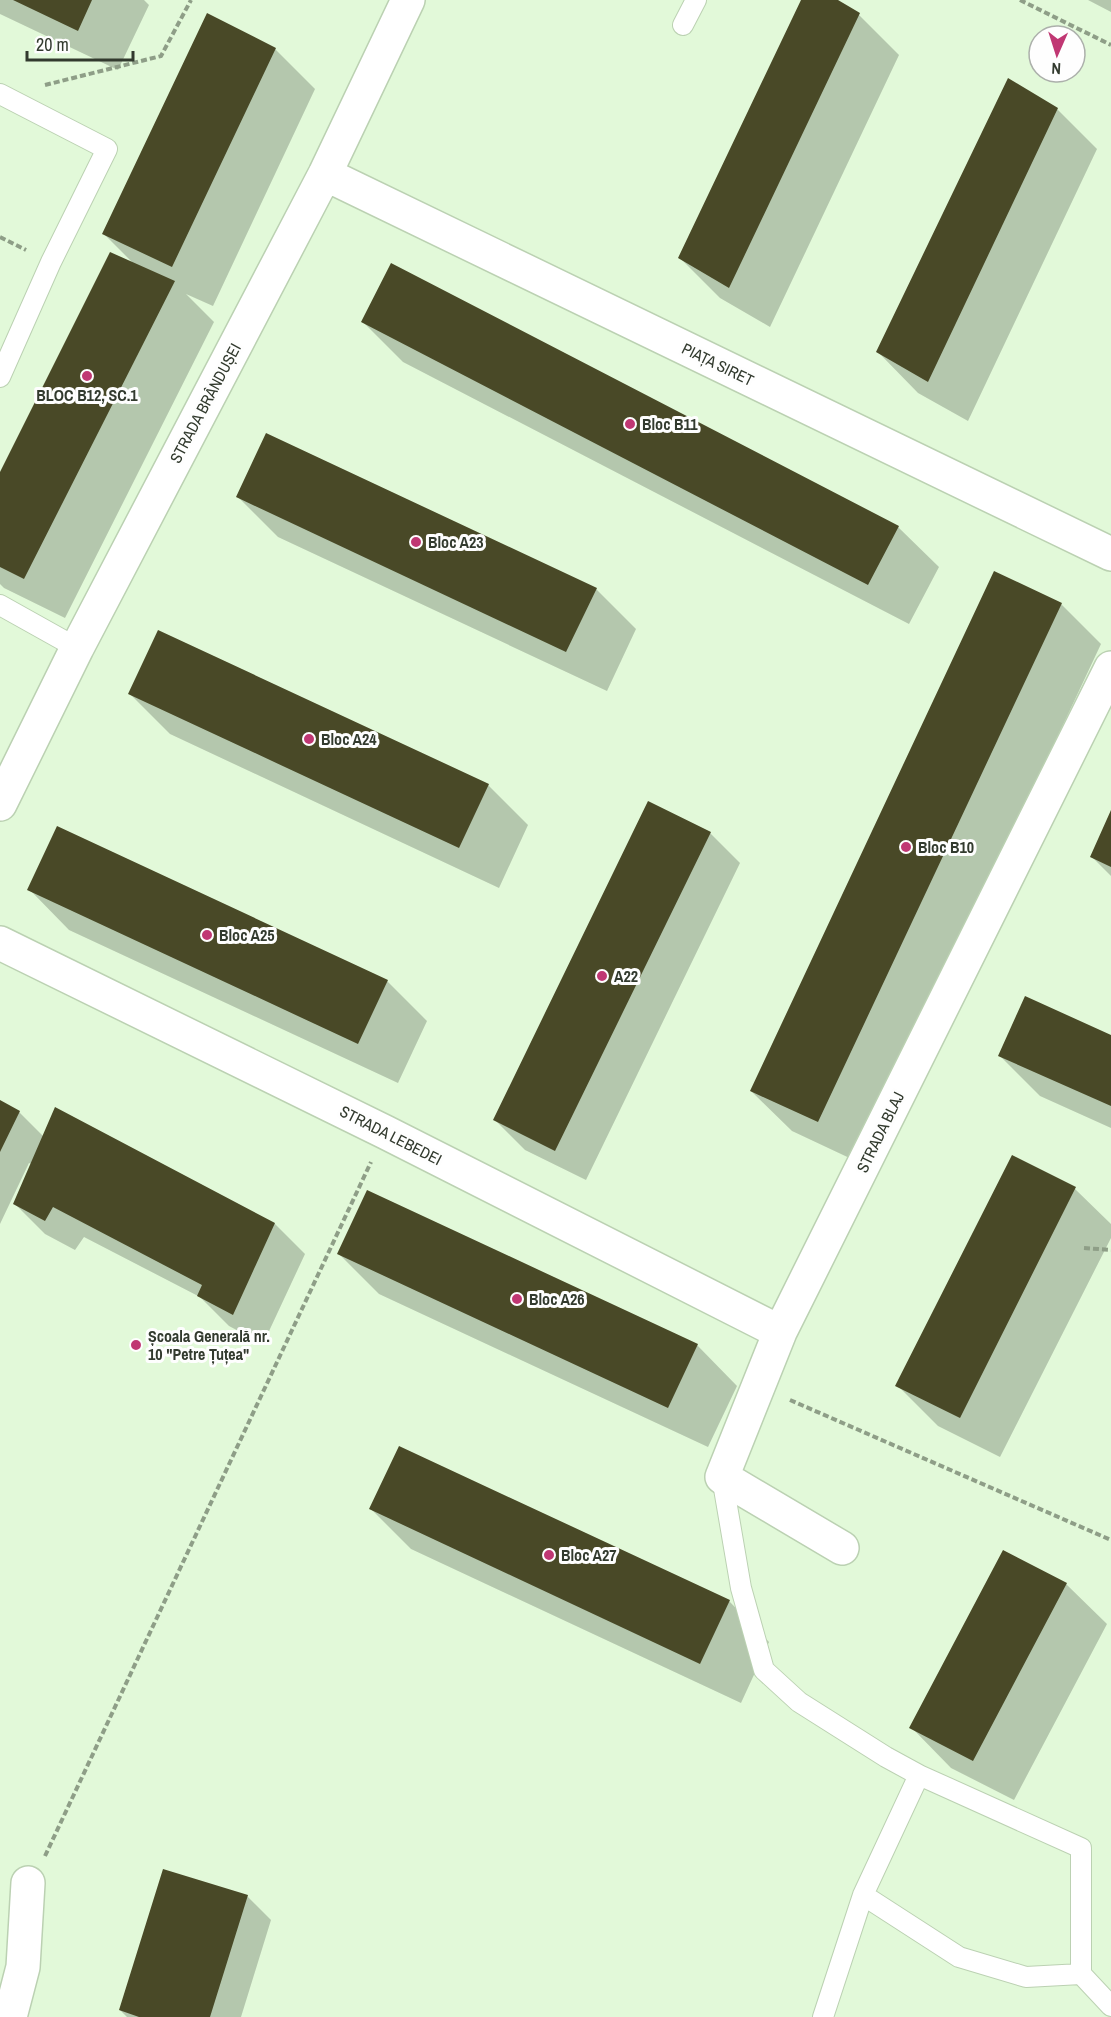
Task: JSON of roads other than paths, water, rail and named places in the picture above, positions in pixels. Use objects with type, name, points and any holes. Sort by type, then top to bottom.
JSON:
[{"type":"street","name":"STRADA BRÂNDUȘEI","points":[[1,798],[76,648],[325,174],[408,0]]},
{"type":"street","name":"PIAȚA SIRET","points":[[325,174],[1111,554]]},
{"type":"street","name":"STRADA BLAJ","points":[[722,1477],[780,1332],[1111,668]]},
{"type":"street","name":"STRADA LEBEDEI","points":[[0,943],[385,1132],[780,1332]]},
{"type":"street","points":[[722,1477],[842,1548]]},
{"type":"street","points":[[10,2017],[23,1967],[35,1873]]},
{"type":"lane","points":[[683,25],[696,0]]},
{"type":"lane","points":[[0,377],[51,262],[107,149],[1,95]]},
{"type":"lane","points":[[0,605],[76,648]]},
{"type":"lane","points":[[722,1477],[741,1588],[764,1670],[799,1702],[886,1757],[919,1775],[1081,1848],[1081,1974],[1111,2006]]},
{"type":"lane","points":[[823,2017],[863,1895],[919,1775]]},
{"type":"lane","points":[[863,1895],[960,1957],[1026,1977],[1081,1974]]},
{"type":"place","name":"BLOC B12, SC.1","points":[[87,376]]},
{"type":"place","name":"Bloc B11","points":[[630,424]]},
{"type":"place","name":"Bloc A23","points":[[416,542]]},
{"type":"place","name":"Bloc A24","points":[[309,739]]},
{"type":"place","name":"Bloc B10","points":[[906,847]]},
{"type":"place","name":"Bloc A25","points":[[207,935]]},
{"type":"place","name":"A22","points":[[602,976]]},
{"type":"place","name":"Bloc A26","points":[[517,1299]]},
{"type":"place","name":"Școala Generală nr. 10 \"Petre Țuțea\"","points":[[136,1345]]},
{"type":"place","name":"Bloc A27","points":[[549,1555]]}]
